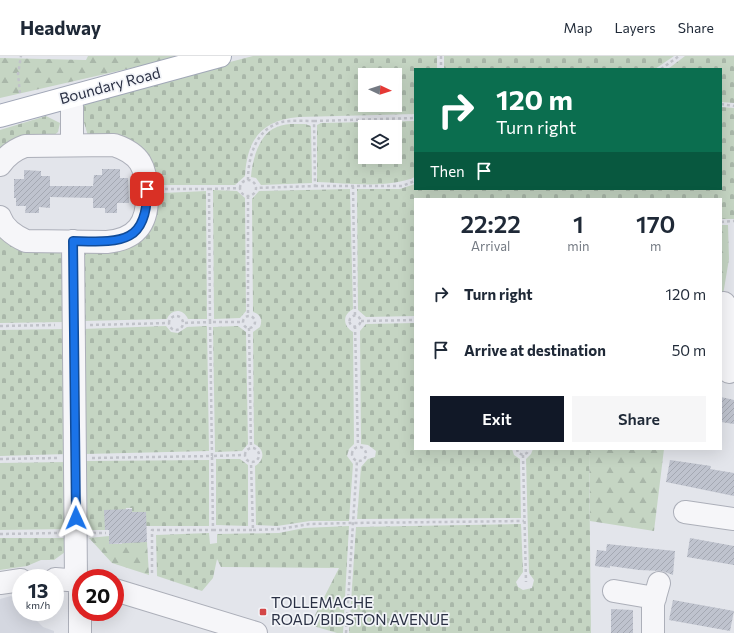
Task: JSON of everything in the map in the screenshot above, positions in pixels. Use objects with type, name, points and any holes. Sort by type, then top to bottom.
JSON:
[{"type":"main road","name":"Boundary Road","points":[[0,116],[220,56]]},
{"type":"street","points":[[69,98],[72,107],[72,145]]},
{"type":"street","points":[[0,165],[5,157],[14,150],[25,146],[114,145],[135,155],[142,164],[146,175],[147,189],[147,208],[144,219],[138,229],[119,241],[26,241],[8,230],[0,217]]},
{"type":"street","points":[[73,241],[76,533],[78,569]]},
{"type":"street","points":[[724,303],[728,372]]},
{"type":"street","points":[[685,512],[734,519]]},
{"type":"street","points":[[0,583],[12,581]]},
{"type":"street","points":[[614,591],[657,590],[653,633]]},
{"type":"street","points":[[124,593],[256,633]]},
{"type":"street","points":[[80,621],[80,633]]},
{"type":"path","points":[[21,56],[18,74],[23,110]]},
{"type":"path","points":[[441,56],[441,68]]},
{"type":"path","points":[[662,68],[679,56]]},
{"type":"path","points":[[722,104],[734,106]]},
{"type":"path","points":[[248,180],[249,159],[254,148],[269,128],[282,122],[414,118]]},
{"type":"path","points":[[314,121],[315,186]]},
{"type":"path","points":[[248,180],[254,182],[256,188],[254,194],[248,196],[242,194],[240,188],[242,182],[248,180]]},
{"type":"path","points":[[256,188],[402,186],[414,181]]},
{"type":"path","points":[[354,186],[356,315],[361,321]]},
{"type":"path","points":[[147,189],[240,188]]},
{"type":"path","points":[[208,189],[213,530]]},
{"type":"path","points":[[248,196],[248,316]]},
{"type":"path","points":[[722,222],[734,221]]},
{"type":"path","points":[[177,315],[182,317],[184,323],[182,328],[177,330],[171,328],[169,323],[171,318],[177,315]]},
{"type":"path","points":[[355,326],[351,325],[350,321],[352,317],[356,315]]},
{"type":"path","points":[[242,322],[244,318],[248,316]]},
{"type":"path","points":[[248,316],[253,317],[255,322],[253,326],[249,328]]},
{"type":"path","points":[[361,321],[414,320]]},
{"type":"path","points":[[355,326],[359,325],[361,321]]},
{"type":"path","points":[[184,323],[242,322]]},
{"type":"path","points":[[242,322],[244,326],[249,328]]},
{"type":"path","points":[[0,326],[169,323]]},
{"type":"path","points":[[355,326],[358,446]]},
{"type":"path","points":[[249,328],[252,448]]},
{"type":"path","points":[[358,446],[364,449],[366,454],[364,459],[353,459],[351,454],[354,448],[358,446]]},
{"type":"path","points":[[252,448],[257,450],[259,455],[257,461],[252,463],[246,461],[244,455],[246,450],[252,448]]},
{"type":"path","points":[[517,450],[518,453],[523,455]]},
{"type":"path","points":[[523,455],[527,453],[528,450]]},
{"type":"path","points":[[0,459],[244,455]]},
{"type":"path","points":[[523,455],[526,582]]},
{"type":"path","points":[[346,633],[357,460]]},
{"type":"path","points":[[252,463],[253,530]]},
{"type":"path","points":[[152,573],[152,530],[253,530],[280,529],[309,524],[524,521]]},
{"type":"path","points":[[0,534],[106,533]]},
{"type":"shaded area","points":[[12,597],[12,621],[37,621],[43,627],[54,631],[54,633],[0,633],[0,599]]},
{"type":"green space","points":[[88,56],[184,56],[0,98],[0,58],[86,60]]},
{"type":"green space","points":[[253,56],[437,56],[437,68],[414,68],[414,114],[299,117],[275,122],[258,134],[249,152],[245,176],[235,185],[162,185],[160,179],[151,172],[88,136],[83,119],[76,119],[85,102],[92,98]]},
{"type":"green space","points":[[444,56],[674,56],[656,68],[444,68]]},
{"type":"green space","points":[[685,56],[734,56],[734,103],[722,102],[722,68],[669,68]]},
{"type":"green space","points":[[722,107],[734,108],[734,219],[722,219],[722,198],[414,198],[414,316],[366,317],[358,310],[357,189],[400,189],[414,184],[414,190],[722,190]]},
{"type":"green space","points":[[46,116],[60,123],[58,132],[51,138],[0,155],[0,130]]},
{"type":"green space","points":[[402,121],[414,121],[414,177],[404,181],[380,184],[317,182],[317,125],[321,123],[358,122],[358,164],[402,164]]},
{"type":"green space","points":[[305,124],[311,126],[312,183],[261,185],[256,178],[251,177],[255,156],[265,135],[271,130],[283,125]]},
{"type":"green space","points":[[350,189],[353,309],[349,311],[345,320],[347,327],[353,332],[354,444],[349,449],[347,456],[353,464],[349,521],[310,521],[277,526],[256,525],[255,466],[261,461],[262,452],[258,446],[254,444],[253,332],[260,327],[261,319],[253,312],[252,199],[259,191]]},
{"type":"green space","points":[[213,190],[237,191],[245,198],[246,311],[240,318],[214,319]]},
{"type":"green space","points":[[206,191],[207,319],[188,319],[186,315],[177,311],[171,313],[167,319],[83,321],[84,251],[94,247],[157,203],[163,193]]},
{"type":"green space","points":[[722,225],[728,225],[729,259],[723,295]]},
{"type":"green space","points":[[0,232],[45,244],[60,253],[64,258],[64,322],[0,323]]},
{"type":"green space","points":[[414,323],[414,450],[512,450],[514,455],[520,459],[521,518],[357,519],[361,467],[368,459],[375,457],[376,451],[368,445],[361,444],[360,331],[366,324]]},
{"type":"green space","points":[[166,326],[171,332],[178,333],[187,327],[207,326],[209,451],[85,454],[82,329]]},
{"type":"green space","points":[[238,326],[246,332],[248,444],[242,451],[215,452],[213,327]]},
{"type":"green space","points":[[65,329],[67,454],[0,456],[0,330]]},
{"type":"green space","points":[[533,450],[589,450],[591,633],[349,633],[356,527],[521,524],[523,572],[516,582],[518,587],[523,590],[532,588],[534,580],[529,573],[526,459]]},
{"type":"green space","points":[[589,450],[664,450],[654,531],[590,521]]},
{"type":"green space","points":[[216,459],[240,459],[248,465],[248,526],[216,525]]},
{"type":"green space","points":[[209,460],[209,526],[146,526],[146,512],[132,512],[132,508],[126,508],[125,514],[114,514],[114,510],[105,510],[105,530],[86,530],[85,461]]},
{"type":"green space","points":[[67,462],[68,529],[0,530],[0,463]]},
{"type":"green space","points":[[349,526],[343,633],[337,633],[310,625],[339,568],[221,567],[217,559],[213,578],[202,591],[157,576],[156,535],[209,533],[210,544],[217,543],[217,534],[279,533],[304,528]]},
{"type":"green space","points":[[109,536],[110,544],[122,544],[122,539],[135,542],[147,542],[149,575],[112,563],[89,538]]},
{"type":"green space","points":[[0,538],[65,538],[65,552],[54,560],[41,560],[27,566],[0,570]]},
{"type":"building","points":[[102,169],[120,169],[120,178],[128,178],[129,203],[117,203],[117,213],[105,213],[105,208],[93,208],[93,198],[50,197],[50,208],[39,207],[39,213],[25,213],[26,206],[16,206],[16,198],[14,198],[14,179],[24,179],[24,170],[41,171],[41,176],[50,176],[50,186],[93,186],[94,175],[102,175]]},
{"type":"building","points":[[722,397],[734,400],[734,424],[722,422]]},
{"type":"building","points":[[670,460],[711,466],[710,469],[734,473],[734,496],[666,482]]},
{"type":"building","points":[[132,509],[132,512],[146,512],[147,542],[109,544],[109,530],[105,530],[104,510]]},
{"type":"building","points":[[690,538],[734,546],[734,565],[687,557]]},
{"type":"building","points":[[607,544],[675,551],[673,575],[662,571],[595,566],[597,550],[606,551]]},
{"type":"building","points":[[673,600],[734,611],[730,631],[669,620]]},
{"type":"building","points":[[611,609],[633,610],[633,633],[611,633]]},
{"type":"place","name":"TOLLEMACHE ROAD/BIDSTON AVENUE","points":[[263,612]]},
{"type":"route","points":[[76,518],[73,241],[119,241],[129,236],[138,229],[144,219],[147,208],[147,189]]}]
